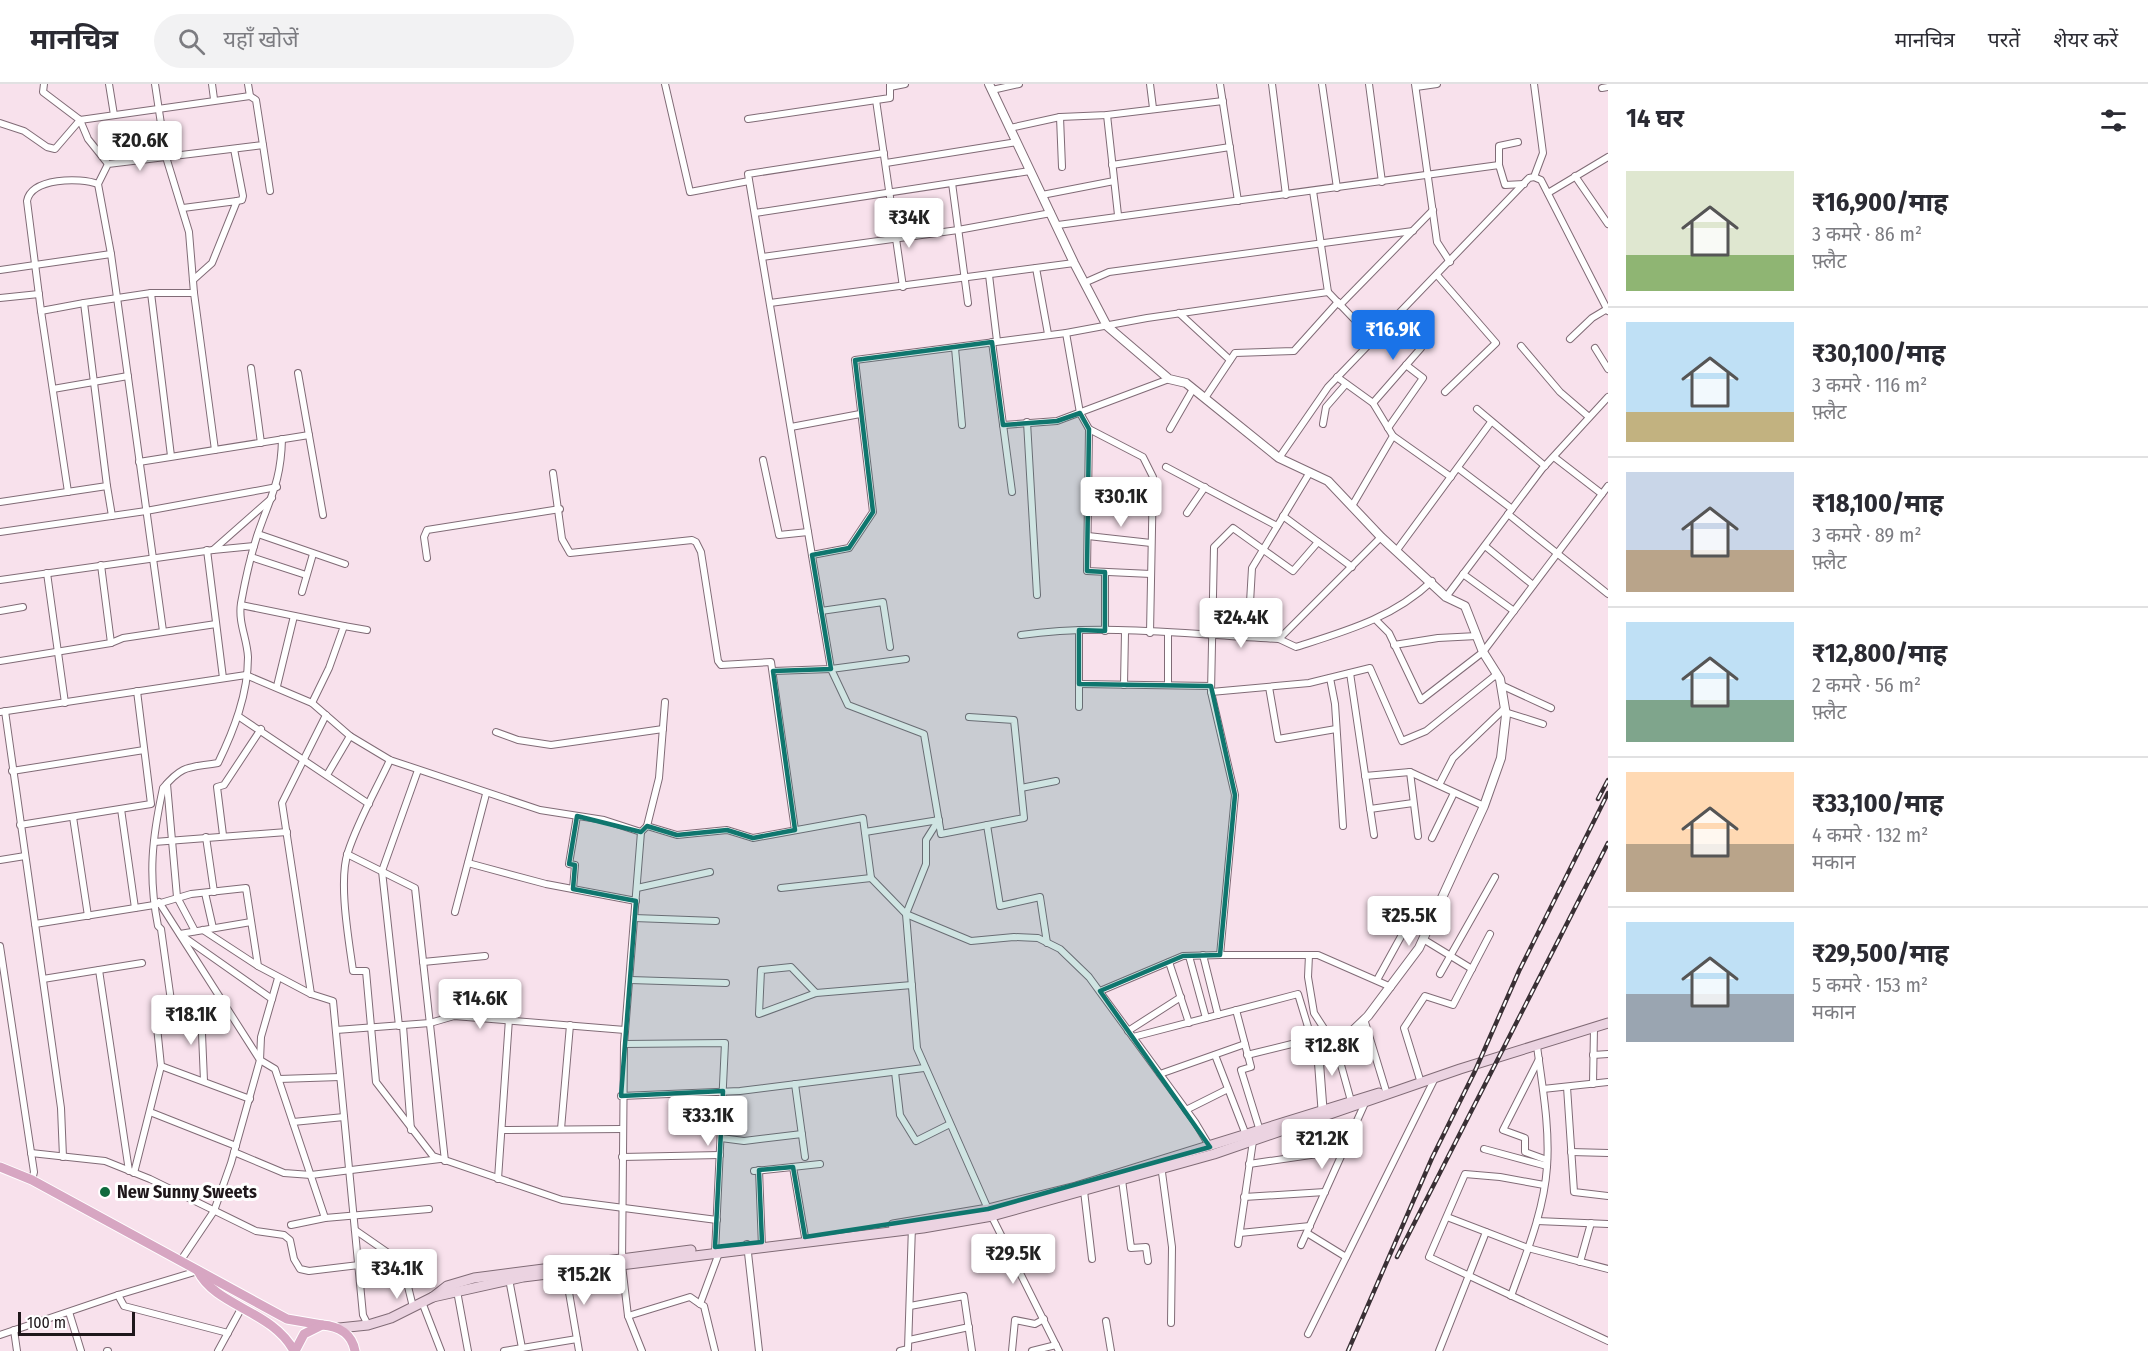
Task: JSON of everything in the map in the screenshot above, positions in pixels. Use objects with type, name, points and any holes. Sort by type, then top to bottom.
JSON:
[{"type":"main road","points":[[1249,1138],[1260,1131],[1365,1103],[1435,1078],[1608,1023]]},
{"type":"main road","points":[[990,1213],[1212,1150],[1322,1114],[1351,1101],[1419,1084]]},
{"type":"main road","points":[[350,1337],[368,1325],[413,1307],[447,1286],[474,1278],[717,1251],[912,1226],[990,1213],[1084,1191],[1161,1165]]},
{"type":"main road","points":[[0,1167],[32,1180],[287,1319],[339,1328],[368,1325]]},
{"type":"main road","points":[[762,1245],[805,1237],[912,1226]]},
{"type":"main road","points":[[433,1296],[565,1268]]},
{"type":"main road","points":[[198,1271],[205,1284],[283,1332],[295,1351]]},
{"type":"main road","points":[[295,1351],[303,1334],[322,1325]]},
{"type":"main road","points":[[339,1328],[350,1337],[356,1351]]},
{"type":"street","points":[[44,84],[43,92],[80,120],[88,139],[108,164]]},
{"type":"street","points":[[109,84],[114,115]]},
{"type":"street","points":[[155,84],[166,158],[189,232],[194,293],[215,450]]},
{"type":"street","points":[[212,84],[214,99]]},
{"type":"street","points":[[248,84],[250,96]]},
{"type":"street","points":[[665,84],[690,192],[749,181]]},
{"type":"street","points":[[748,119],[890,98],[890,85],[905,84]]},
{"type":"street","points":[[1018,84],[991,87],[1074,263],[1107,326],[1169,379],[1186,383],[1279,458],[1328,481],[1382,537],[1432,581],[1446,597],[1465,606],[1483,652],[1501,685],[1505,710],[1501,758],[1484,806],[1423,939],[1392,987],[1364,1019],[1319,1063]]},
{"type":"street","points":[[1150,84],[1153,108]]},
{"type":"street","points":[[1220,84],[1238,201]]},
{"type":"street","points":[[1272,84],[1286,195]]},
{"type":"street","points":[[1322,84],[1337,188]]},
{"type":"street","points":[[1369,84],[1382,182]]},
{"type":"street","points":[[1437,84],[1416,86],[1437,242],[1450,262]]},
{"type":"street","points":[[1279,458],[1337,377],[1524,184],[1534,177],[1543,153],[1534,84]]},
{"type":"street","points":[[3,124],[24,131],[47,147],[55,149],[80,120],[214,99],[250,96],[256,100],[270,191]]},
{"type":"street","points":[[876,100],[903,287]]},
{"type":"street","points":[[1010,128],[1060,117],[1107,115],[1223,101]]},
{"type":"street","points":[[1107,115],[1118,215]]},
{"type":"street","points":[[1060,117],[1062,167]]},
{"type":"street","points":[[886,163],[1017,142]]},
{"type":"street","points":[[1518,142],[1499,146],[1499,165],[1504,185],[1524,184]]},
{"type":"street","points":[[108,164],[263,145]]},
{"type":"street","points":[[1112,165],[1230,147]]},
{"type":"street","points":[[183,208],[242,200],[234,148]]},
{"type":"street","points":[[884,153],[748,174],[749,181],[831,669],[848,705],[924,734],[941,834],[1024,818],[1014,720],[969,717]]},
{"type":"street","points":[[1548,193],[1608,157]]},
{"type":"street","points":[[108,164],[101,177],[164,631]]},
{"type":"street","points":[[1058,225],[1118,215],[1286,195],[1499,165]]},
{"type":"street","points":[[755,213],[1030,171]]},
{"type":"street","points":[[1575,176],[1608,224]]},
{"type":"street","points":[[68,492],[27,201],[32,190],[40,185],[101,177]]},
{"type":"street","points":[[1534,177],[1541,180],[1608,310],[1592,318],[1570,339]]},
{"type":"street","points":[[1042,195],[1114,181]]},
{"type":"street","points":[[952,183],[968,303]]},
{"type":"street","points":[[1313,191],[1328,292],[1374,340]]},
{"type":"street","points":[[193,280],[212,263],[237,201]]},
{"type":"street","points":[[1205,398],[1235,353],[1294,351],[1433,210]]},
{"type":"street","points":[[762,256],[958,230],[1051,213]]},
{"type":"street","points":[[1084,283],[1109,272],[1413,231]]},
{"type":"street","points":[[0,270],[111,254]]},
{"type":"street","points":[[770,303],[1074,263]]},
{"type":"street","points":[[1036,268],[1048,334]]},
{"type":"street","points":[[989,275],[1003,425],[1012,492]]},
{"type":"street","points":[[1437,275],[1496,343],[1445,392]]},
{"type":"street","points":[[812,555],[849,548],[873,512],[855,360],[1066,333],[1179,313],[1328,292]]},
{"type":"street","points":[[41,311],[151,293],[194,293]]},
{"type":"street","points":[[151,293],[171,456]]},
{"type":"street","points":[[0,297],[39,294]]},
{"type":"street","points":[[84,303],[112,516]]},
{"type":"street","points":[[1179,313],[1230,360]]},
{"type":"street","points":[[1372,403],[1421,348],[1393,320]]},
{"type":"street","points":[[1066,333],[1080,413],[1089,429],[1087,571],[1151,574]]},
{"type":"street","points":[[1521,346],[1560,392],[1589,417]]},
{"type":"street","points":[[955,348],[962,425]]},
{"type":"street","points":[[1595,348],[1608,369]]},
{"type":"street","points":[[1388,428],[1423,378],[1406,365]]},
{"type":"street","points":[[251,368],[261,443]]},
{"type":"street","points":[[298,373],[323,515]]},
{"type":"street","points":[[53,389],[128,376]]},
{"type":"street","points":[[1337,377],[1372,403],[1393,436],[1451,477]]},
{"type":"street","points":[[1003,425],[1057,422],[1169,379]]},
{"type":"street","points":[[1323,424],[1326,407],[1346,384]]},
{"type":"street","points":[[1170,429],[1193,389]]},
{"type":"street","points":[[1446,597],[1545,466],[1608,397]]},
{"type":"street","points":[[1477,409],[1545,466]]},
{"type":"street","points":[[791,427],[860,414]]},
{"type":"street","points":[[1027,422],[1037,595]]},
{"type":"street","points":[[1397,550],[1491,422]]},
{"type":"street","points":[[1089,429],[1143,457],[1153,477],[1150,633]]},
{"type":"street","points":[[139,462],[309,435]]},
{"type":"street","points":[[1352,506],[1393,436]]},
{"type":"street","points":[[173,1015],[161,929],[158,926],[150,875],[155,822],[167,784],[179,770],[218,763],[238,716],[246,675],[247,649],[240,621],[241,605],[254,546],[282,468],[282,439]]},
{"type":"street","points":[[1554,457],[1602,494]]},
{"type":"street","points":[[763,460],[779,535],[808,532]]},
{"type":"street","points":[[1166,467],[1277,526]]},
{"type":"street","points":[[1458,468],[1608,594]]},
{"type":"street","points":[[1248,637],[1252,568],[1310,472]]},
{"type":"street","points":[[553,473],[560,509],[562,539],[570,553],[692,540],[696,542],[701,552],[718,661],[721,665],[729,666],[771,662],[795,830]]},
{"type":"street","points":[[0,502],[107,486]]},
{"type":"street","points":[[1377,621],[1389,633],[1421,700],[1483,652],[1608,486]]},
{"type":"street","points":[[0,532],[146,511],[277,487]]},
{"type":"street","points":[[1187,513],[1205,488]]},
{"type":"street","points":[[210,550],[273,497]]},
{"type":"street","points":[[427,558],[424,537],[427,530],[560,509]]},
{"type":"street","points":[[1283,516],[1352,567]]},
{"type":"street","points":[[1221,955],[1234,795],[1211,689],[1214,548],[1233,528],[1293,572],[1318,542]]},
{"type":"street","points":[[258,534],[345,564]]},
{"type":"street","points":[[1088,536],[1151,543]]},
{"type":"street","points":[[1280,639],[1382,537]]},
{"type":"street","points":[[0,580],[210,550],[254,546]]},
{"type":"street","points":[[1485,546],[1533,585]]},
{"type":"street","points":[[210,550],[223,678]]},
{"type":"street","points":[[302,592],[313,554]]},
{"type":"street","points":[[251,557],[306,575]]},
{"type":"street","points":[[101,565],[111,644]]},
{"type":"street","points":[[1105,572],[1105,631]]},
{"type":"street","points":[[47,573],[65,703]]},
{"type":"street","points":[[1463,574],[1514,611]]},
{"type":"street","points":[[1021,635],[1062,629],[1280,639],[1296,646],[1377,621],[1416,596],[1432,581]]},
{"type":"street","points":[[821,611],[883,602],[890,647]]},
{"type":"street","points":[[241,605],[367,630]]},
{"type":"street","points":[[0,611],[23,607]]},
{"type":"street","points":[[277,686],[294,616]]},
{"type":"street","points":[[0,661],[111,644],[123,638],[216,624]]},
{"type":"street","points":[[312,703],[329,668],[344,626]]},
{"type":"street","points":[[1079,630],[1079,707]]},
{"type":"street","points":[[1124,685],[1125,632]]},
{"type":"street","points":[[1168,634],[1168,685]]},
{"type":"street","points":[[1394,645],[1438,638],[1477,636]]},
{"type":"street","points":[[773,671],[831,669],[906,659]]},
{"type":"street","points":[[1079,684],[1168,685],[1211,689],[1269,687],[1309,683],[1370,668],[1402,741],[1426,731],[1497,674]]},
{"type":"street","points":[[1350,673],[1374,835]]},
{"type":"street","points":[[63,1157],[61,1108],[3,711],[246,675],[277,686],[312,703],[350,736],[390,760],[486,794],[540,810],[604,820],[641,832]]},
{"type":"street","points":[[1330,678],[1343,826]]},
{"type":"street","points":[[1501,685],[1551,708]]},
{"type":"street","points":[[1269,687],[1278,739],[1336,729]]},
{"type":"street","points":[[20,825],[152,804],[137,691]]},
{"type":"street","points":[[642,1351],[628,1317],[622,1261],[621,1096],[641,832],[646,826],[659,778],[665,702]]},
{"type":"street","points":[[1505,710],[1543,724]]},
{"type":"street","points":[[1439,785],[1454,758],[1505,710]]},
{"type":"street","points":[[311,994],[282,803],[326,715]]},
{"type":"street","points":[[238,716],[261,729],[369,804]]},
{"type":"street","points":[[223,835],[217,787],[224,785],[261,729]]},
{"type":"street","points":[[496,732],[518,740],[551,745],[663,729]]},
{"type":"street","points":[[327,776],[350,736]]},
{"type":"street","points":[[12,771],[144,750]]},
{"type":"street","points":[[390,760],[347,854],[347,930],[353,971],[366,971],[369,1029],[376,1082],[433,1156],[562,1200],[717,1220]]},
{"type":"street","points":[[411,1130],[382,871],[418,770]]},
{"type":"street","points":[[1365,776],[1410,772],[1484,806]]},
{"type":"street","points":[[1410,772],[1418,836]]},
{"type":"street","points":[[1021,788],[1056,781]]},
{"type":"street","points":[[167,784],[177,897],[199,931],[278,978],[311,994],[333,1001],[363,1315],[368,1325]]},
{"type":"street","points":[[1432,838],[1454,793]]},
{"type":"street","points":[[455,912],[486,794]]},
{"type":"street","points":[[1370,809],[1413,803]]},
{"type":"street","points":[[121,809],[135,908]]},
{"type":"street","points":[[573,889],[575,865],[569,864],[577,816]]},
{"type":"street","points":[[73,817],[88,916]]},
{"type":"street","points":[[646,826],[677,835],[727,830],[753,838],[863,819],[871,878],[906,914],[971,941],[1014,937],[1038,938],[1060,949],[1100,991],[1212,1150]]},
{"type":"street","points":[[865,832],[939,820]]},
{"type":"street","points":[[939,820],[926,840],[926,864],[906,914],[917,1048],[990,1213],[1058,1348],[1032,1351]]},
{"type":"street","points":[[987,825],[1000,906],[1040,897],[1047,943]]},
{"type":"street","points":[[154,842],[223,835],[287,832]]},
{"type":"street","points":[[206,837],[214,892]]},
{"type":"street","points":[[347,854],[415,888],[443,1160]]},
{"type":"street","points":[[0,860],[25,856]]},
{"type":"street","points":[[468,863],[573,889],[636,901]]},
{"type":"street","points":[[637,888],[710,872]]},
{"type":"street","points":[[782,888],[871,878]]},
{"type":"street","points":[[1440,974],[1495,878]]},
{"type":"street","points":[[35,924],[135,908],[177,897],[246,888],[258,966]]},
{"type":"street","points":[[205,893],[213,928]]},
{"type":"street","points":[[1377,980],[1420,902]]},
{"type":"street","points":[[156,904],[179,934],[260,1060],[275,1069],[325,1218]]},
{"type":"street","points":[[634,918],[716,921]]},
{"type":"street","points":[[179,934],[251,922]]},
{"type":"street","points":[[179,934],[272,999]]},
{"type":"street","points":[[1419,1084],[1404,1028],[1425,996],[1453,1005],[1490,934]]},
{"type":"street","points":[[1423,939],[1472,969]]},
{"type":"street","points":[[0,946],[34,1172],[32,1180]]},
{"type":"street","points":[[1203,955],[1218,1015]]},
{"type":"street","points":[[1100,991],[1169,962],[1189,956],[1203,955],[1318,955],[1392,987]]},
{"type":"street","points":[[1309,955],[1308,977],[1314,1013],[1336,1047],[1351,1101]]},
{"type":"street","points":[[423,962],[484,956]]},
{"type":"street","points":[[1189,956],[1206,1018]]},
{"type":"street","points":[[1169,962],[1189,1023]]},
{"type":"street","points":[[43,979],[142,963]]},
{"type":"street","points":[[816,993],[790,967],[761,970],[759,1014],[816,993],[912,985]]},
{"type":"street","points":[[99,970],[132,1172]]},
{"type":"street","points":[[181,1260],[214,1211],[250,1099],[260,1060],[261,1037],[278,978]]},
{"type":"street","points":[[630,980],[726,983]]},
{"type":"street","points":[[1133,1037],[1298,994],[1319,1063],[1322,1114]]},
{"type":"street","points":[[1128,1031],[1181,998]]},
{"type":"street","points":[[132,1172],[161,1066],[156,1017],[225,1006]]},
{"type":"street","points":[[201,1010],[204,1081]]},
{"type":"street","points":[[1236,1010],[1251,1067],[1241,1070],[1260,1131]]},
{"type":"street","points":[[336,1030],[430,1023],[454,1016],[625,1030]]},
{"type":"street","points":[[498,1179],[509,1019]]},
{"type":"street","points":[[1364,1019],[1386,1091]]},
{"type":"street","points":[[561,1129],[570,1025]]},
{"type":"street","points":[[1593,1028],[1593,1084]]},
{"type":"street","points":[[1247,1054],[1312,1039]]},
{"type":"street","points":[[624,1044],[725,1042],[717,1251],[700,1304]]},
{"type":"street","points":[[1160,1074],[1245,1044]]},
{"type":"street","points":[[1511,1296],[1537,1221],[1547,1163],[1543,1089],[1537,1046]]},
{"type":"street","points":[[1593,1055],[1608,1054]]},
{"type":"street","points":[[1215,1055],[1249,1138],[1249,1164],[1238,1244]]},
{"type":"street","points":[[1539,1059],[1503,1130],[1525,1138],[1525,1152],[1547,1163]]},
{"type":"street","points":[[161,1066],[250,1099]]},
{"type":"street","points":[[621,1096],[723,1091],[924,1068]]},
{"type":"street","points":[[895,1072],[900,1115],[916,1141],[950,1124]]},
{"type":"street","points":[[279,1079],[340,1077]]},
{"type":"street","points":[[1308,1334],[1435,1078]]},
{"type":"street","points":[[1543,1089],[1608,1082]]},
{"type":"street","points":[[795,1084],[805,1157]]},
{"type":"street","points":[[1567,1087],[1574,1191],[1608,1196]]},
{"type":"street","points":[[1186,1110],[1228,1089]]},
{"type":"street","points":[[1301,1245],[1365,1103]]},
{"type":"street","points":[[150,1112],[284,1173],[311,1175],[443,1160]]},
{"type":"street","points":[[293,1122],[344,1117]]},
{"type":"street","points":[[502,1130],[622,1129]]},
{"type":"street","points":[[721,1138],[744,1141],[802,1134]]},
{"type":"street","points":[[1484,1149],[1547,1163]]},
{"type":"street","points":[[1249,1164],[1345,1150]]},
{"type":"street","points":[[1571,1152],[1608,1153]]},
{"type":"street","points":[[31,1153],[105,1161],[256,1231],[284,1235],[290,1240],[294,1259],[300,1269],[309,1271],[358,1264]]},
{"type":"street","points":[[622,1157],[720,1155]]},
{"type":"street","points":[[762,1245],[756,1171],[820,1164]]},
{"type":"street","points":[[1161,1165],[1172,1247],[1171,1323]]},
{"type":"street","points":[[793,1167],[805,1237]]},
{"type":"street","points":[[1544,1185],[1500,1177],[1465,1174],[1429,1257],[1608,1341]]},
{"type":"street","points":[[1122,1180],[1131,1248],[1146,1247],[1148,1261]]},
{"type":"street","points":[[1084,1191],[1092,1259]]},
{"type":"street","points":[[1244,1197],[1325,1192]]},
{"type":"street","points":[[291,1225],[325,1218],[429,1209]]},
{"type":"street","points":[[1447,1217],[1528,1248],[1608,1269]]},
{"type":"street","points":[[1537,1221],[1608,1224]]},
{"type":"street","points":[[1580,1262],[1591,1223]]},
{"type":"street","points":[[900,1351],[908,1349],[909,1340],[912,1226]]},
{"type":"street","points":[[1240,1233],[1310,1226]]},
{"type":"street","points":[[355,1230],[394,1257],[399,1263],[404,1270],[413,1307]]},
{"type":"street","points":[[1439,1351],[1486,1232]]},
{"type":"street","points":[[1307,1233],[1346,1257]]},
{"type":"street","points":[[747,1246],[759,1351]]},
{"type":"street","points":[[565,1268],[579,1351]]},
{"type":"street","points":[[0,1335],[198,1271]]},
{"type":"street","points":[[509,1279],[518,1349]]},
{"type":"street","points":[[457,1291],[468,1351]]},
{"type":"street","points":[[118,1295],[124,1306],[228,1333]]},
{"type":"street","points":[[909,1306],[964,1296],[972,1351]]},
{"type":"street","points":[[628,1317],[690,1297],[704,1306],[715,1351]]},
{"type":"street","points":[[422,1302],[441,1351]]},
{"type":"street","points":[[218,1351],[242,1307]]},
{"type":"street","points":[[69,1312],[81,1351]]},
{"type":"street","points":[[1011,1351],[1015,1320],[1035,1324],[1044,1319]]},
{"type":"street","points":[[1106,1321],[1111,1351]]},
{"type":"street","points":[[909,1340],[969,1327]]},
{"type":"street","points":[[14,1330],[17,1351]]},
{"type":"street","points":[[504,1351],[577,1339]]},
{"type":"highlighted area","points":[[992,342],[1003,425],[1057,421],[1080,413],[1089,429],[1087,571],[1105,572],[1105,631],[1079,630],[1079,684],[1211,686],[1235,795],[1220,955],[1183,956],[1100,991],[1210,1147],[988,1209],[805,1237],[793,1167],[759,1170],[762,1242],[715,1247],[723,1091],[621,1096],[636,901],[573,889],[575,865],[569,864],[577,816],[641,832],[647,826],[677,835],[727,830],[753,838],[795,830],[773,671],[831,669],[812,555],[849,548],[873,512],[855,360]]},
{"type":"railway","points":[[1598,799],[1608,780]]},
{"type":"railway","points":[[1348,1351],[1432,1158],[1475,1071],[1519,971],[1608,793]]},
{"type":"railway","points":[[1397,1257],[1608,843]]},
{"type":"place","name":"New Sunny Sweets","points":[[105,1192]]}]
